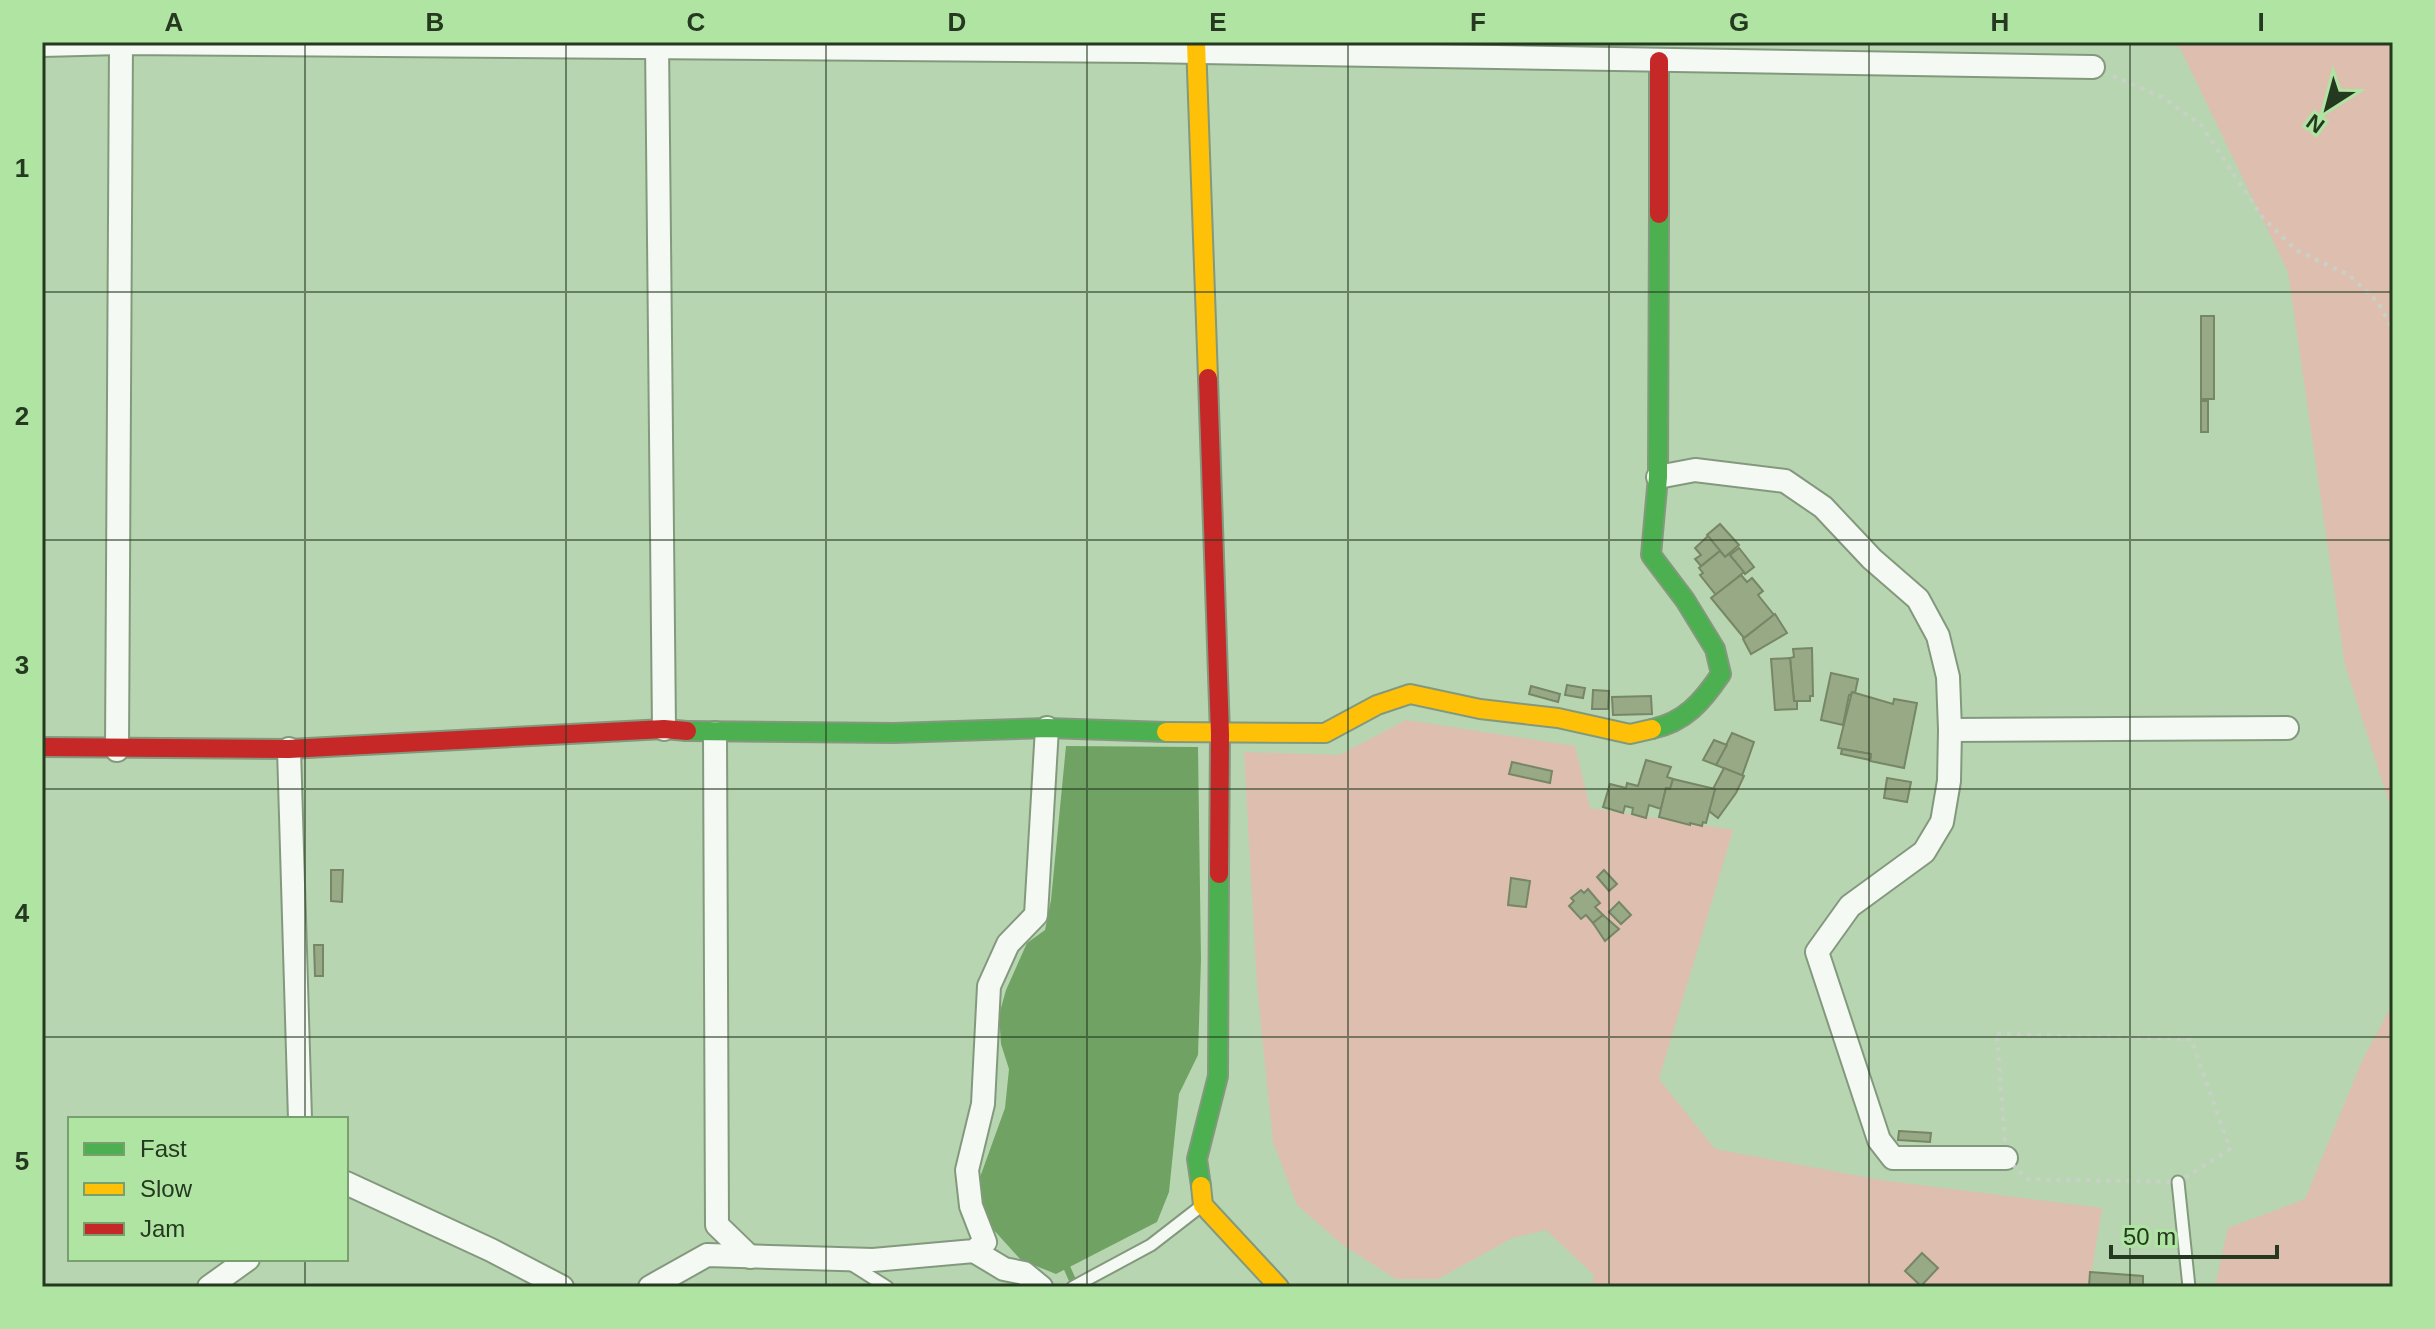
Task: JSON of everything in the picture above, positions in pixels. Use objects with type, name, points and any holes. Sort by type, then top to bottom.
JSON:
[{"type":"street","points":[[117,750],[121,43]]},
{"type":"street","points":[[657,44],[664,729]]},
{"type":"street","points":[[42,45],[657,44],[1196,48],[1659,61],[2093,67]]},
{"type":"street","points":[[1196,48],[1220,734],[1218,1076],[1197,1159],[1203,1205],[1279,1287]]},
{"type":"street","points":[[42,747],[289,749],[664,729],[715,733],[894,733],[1047,728],[1220,734],[1325,733],[1377,705],[1410,694],[1480,709],[1558,718],[1630,734],[1671,725],[1704,699],[1721,674],[1715,649],[1685,600],[1651,555],[1658,477],[1659,61]]},
{"type":"street","points":[[1658,477],[1695,470],[1785,481],[1823,507],[1872,559],[1918,599],[1938,636],[1948,677],[1950,730],[1949,781],[1942,822],[1924,852],[1850,906],[1817,952],[1879,1140],[1893,1158],[2006,1158]]},
{"type":"street","points":[[650,1287],[707,1255],[873,1260],[974,1251],[985,1242],[971,1206],[967,1170],[983,1104],[989,986],[1008,944],[1036,915],[1047,728]]},
{"type":"street","points":[[1950,730],[2287,728]]},
{"type":"street","points":[[715,733],[717,1225],[750,1257]]},
{"type":"street","points":[[289,749],[300,1117]]},
{"type":"street","points":[[348,1184],[491,1250],[562,1287]]},
{"type":"street","points":[[974,1251],[1004,1269],[1024,1273],[1041,1287]]},
{"type":"street","points":[[209,1287],[245,1261]]},
{"type":"lane","points":[[2178,1182],[2189,1287]]},
{"type":"lane","points":[[1076,1285],[1151,1245],[1203,1205]]},
{"type":"lane","points":[[845,1260],[887,1287]]},
{"type":"path","points":[[2093,67],[2164,98],[2201,125],[2263,218],[2296,250],[2349,275],[2378,302],[2393,330]]},
{"type":"path","points":[[1997,1034],[2191,1039],[2230,1149],[2178,1182],[2027,1179],[2006,1158],[1997,1034]]},
{"type":"shaded area","points":[[2168,42],[2392,42],[2393,815],[2345,665],[2288,272],[2180,48]]},
{"type":"shaded area","points":[[1406,720],[1575,746],[1590,808],[1733,830],[1659,1079],[1715,1149],[1880,1180],[2102,1208],[2089,1287],[1592,1287],[1594,1275],[1546,1230],[1512,1238],[1438,1279],[1396,1279],[1343,1245],[1297,1205],[1273,1142],[1257,986],[1244,752],[1339,755]]},
{"type":"shaded area","points":[[1066,746],[1198,747],[1201,960],[1198,1055],[1179,1094],[1169,1192],[1157,1222],[1056,1274],[1021,1260],[991,1227],[975,1191],[1005,1108],[1009,1069],[1001,1044],[999,1015],[1006,990],[1027,943],[1045,930],[1051,900]]},
{"type":"shaded area","points":[[2393,1003],[2393,1287],[2215,1287],[2228,1228],[2305,1199],[2362,1061]]},
{"type":"building","points":[[2201,316],[2214,316],[2214,399],[2201,399]]},
{"type":"building","points":[[2201,401],[2208,401],[2208,432],[2201,432]]},
{"type":"building","points":[[1720,524],[1739,545],[1725,557],[1707,535]]},
{"type":"building","points":[[1708,536],[1720,551],[1701,566],[1695,559],[1701,555],[1695,548]]},
{"type":"building","points":[[1739,548],[1754,567],[1745,574],[1730,555]]},
{"type":"building","points":[[1720,551],[1725,557],[1729,554],[1744,572],[1716,595],[1700,575],[1703,573],[1699,568]]},
{"type":"building","points":[[1741,575],[1747,582],[1752,578],[1763,591],[1758,595],[1774,615],[1744,638],[1711,598]]},
{"type":"building","points":[[1775,614],[1787,633],[1751,654],[1743,639]]},
{"type":"building","points":[[1812,648],[1813,696],[1810,696],[1810,701],[1794,701],[1790,658],[1794,657],[1793,649]]},
{"type":"building","points":[[1790,658],[1797,709],[1775,710],[1771,659]]},
{"type":"building","points":[[1831,673],[1858,679],[1855,693],[1849,695],[1843,725],[1821,720]]},
{"type":"building","points":[[1567,685],[1585,688],[1583,698],[1565,695]]},
{"type":"building","points":[[1531,686],[1560,694],[1558,702],[1529,694]]},
{"type":"building","points":[[1593,690],[1609,691],[1608,709],[1592,709]]},
{"type":"building","points":[[1852,692],[1893,704],[1894,699],[1917,703],[1904,768],[1870,761],[1871,754],[1838,748]]},
{"type":"building","points":[[1651,696],[1652,714],[1613,715],[1612,697]]},
{"type":"building","points":[[1732,733],[1754,742],[1742,776],[1716,765]]},
{"type":"building","points":[[1714,740],[1727,745],[1716,765],[1703,760]]},
{"type":"building","points":[[1842,749],[1871,754],[1870,760],[1841,754]]},
{"type":"building","points":[[1646,760],[1671,767],[1667,777],[1673,779],[1670,789],[1666,788],[1661,809],[1649,805],[1646,818],[1632,814],[1633,808],[1625,806],[1623,813],[1603,807],[1610,784],[1626,788],[1627,783],[1638,786]]},
{"type":"building","points":[[1512,762],[1552,771],[1550,783],[1509,774]]},
{"type":"building","points":[[1724,768],[1744,776],[1718,818],[1709,811],[1713,789]]},
{"type":"building","points":[[1887,778],[1911,782],[1907,802],[1884,798]]},
{"type":"building","points":[[1673,779],[1715,789],[1706,823],[1703,822],[1702,826],[1659,817],[1666,788],[1670,789]]},
{"type":"building","points":[[331,870],[343,870],[342,902],[331,901]]},
{"type":"building","points":[[1604,870],[1617,884],[1609,891],[1597,877]]},
{"type":"building","points":[[1511,878],[1530,881],[1526,907],[1508,905]]},
{"type":"building","points":[[1588,889],[1600,903],[1595,907],[1603,915],[1593,923],[1586,915],[1581,919],[1569,906],[1574,901],[1571,898]]},
{"type":"building","points":[[1619,902],[1631,915],[1621,924],[1609,912]]},
{"type":"building","points":[[1603,915],[1619,929],[1605,941],[1593,923]]},
{"type":"building","points":[[314,945],[323,945],[323,976],[315,976]]},
{"type":"building","points":[[1899,1131],[1931,1133],[1930,1142],[1898,1140]]},
{"type":"building","points":[[1922,1253],[1938,1268],[1921,1286],[1905,1271]]},
{"type":"building","points":[[2090,1272],[2143,1276],[2143,1287],[2089,1287]]},
{"type":"waterway","points":[[1064,1261],[1075,1286]]},
{"type":"traffic: fast","points":[[1652,729],[1664,726],[1692,709],[1721,674],[1715,649],[1685,600],[1651,555],[1658,477],[1659,214]]},
{"type":"traffic: fast","points":[[687,731],[894,733],[1047,728],[1166,732]]},
{"type":"traffic: fast","points":[[1201,1186],[1197,1159],[1218,1076],[1219,874]]},
{"type":"traffic: slow","points":[[1196,42],[1208,378]]},
{"type":"traffic: slow","points":[[1166,732],[1325,733],[1377,705],[1410,694],[1480,709],[1558,718],[1630,734],[1652,729]]},
{"type":"traffic: slow","points":[[1201,1186],[1203,1205],[1279,1287]]},
{"type":"traffic: jam","points":[[1659,61],[1659,214]]},
{"type":"traffic: jam","points":[[1208,378],[1220,734],[1219,874]]},
{"type":"traffic: jam","points":[[42,747],[289,749],[664,729],[687,731]]}]
